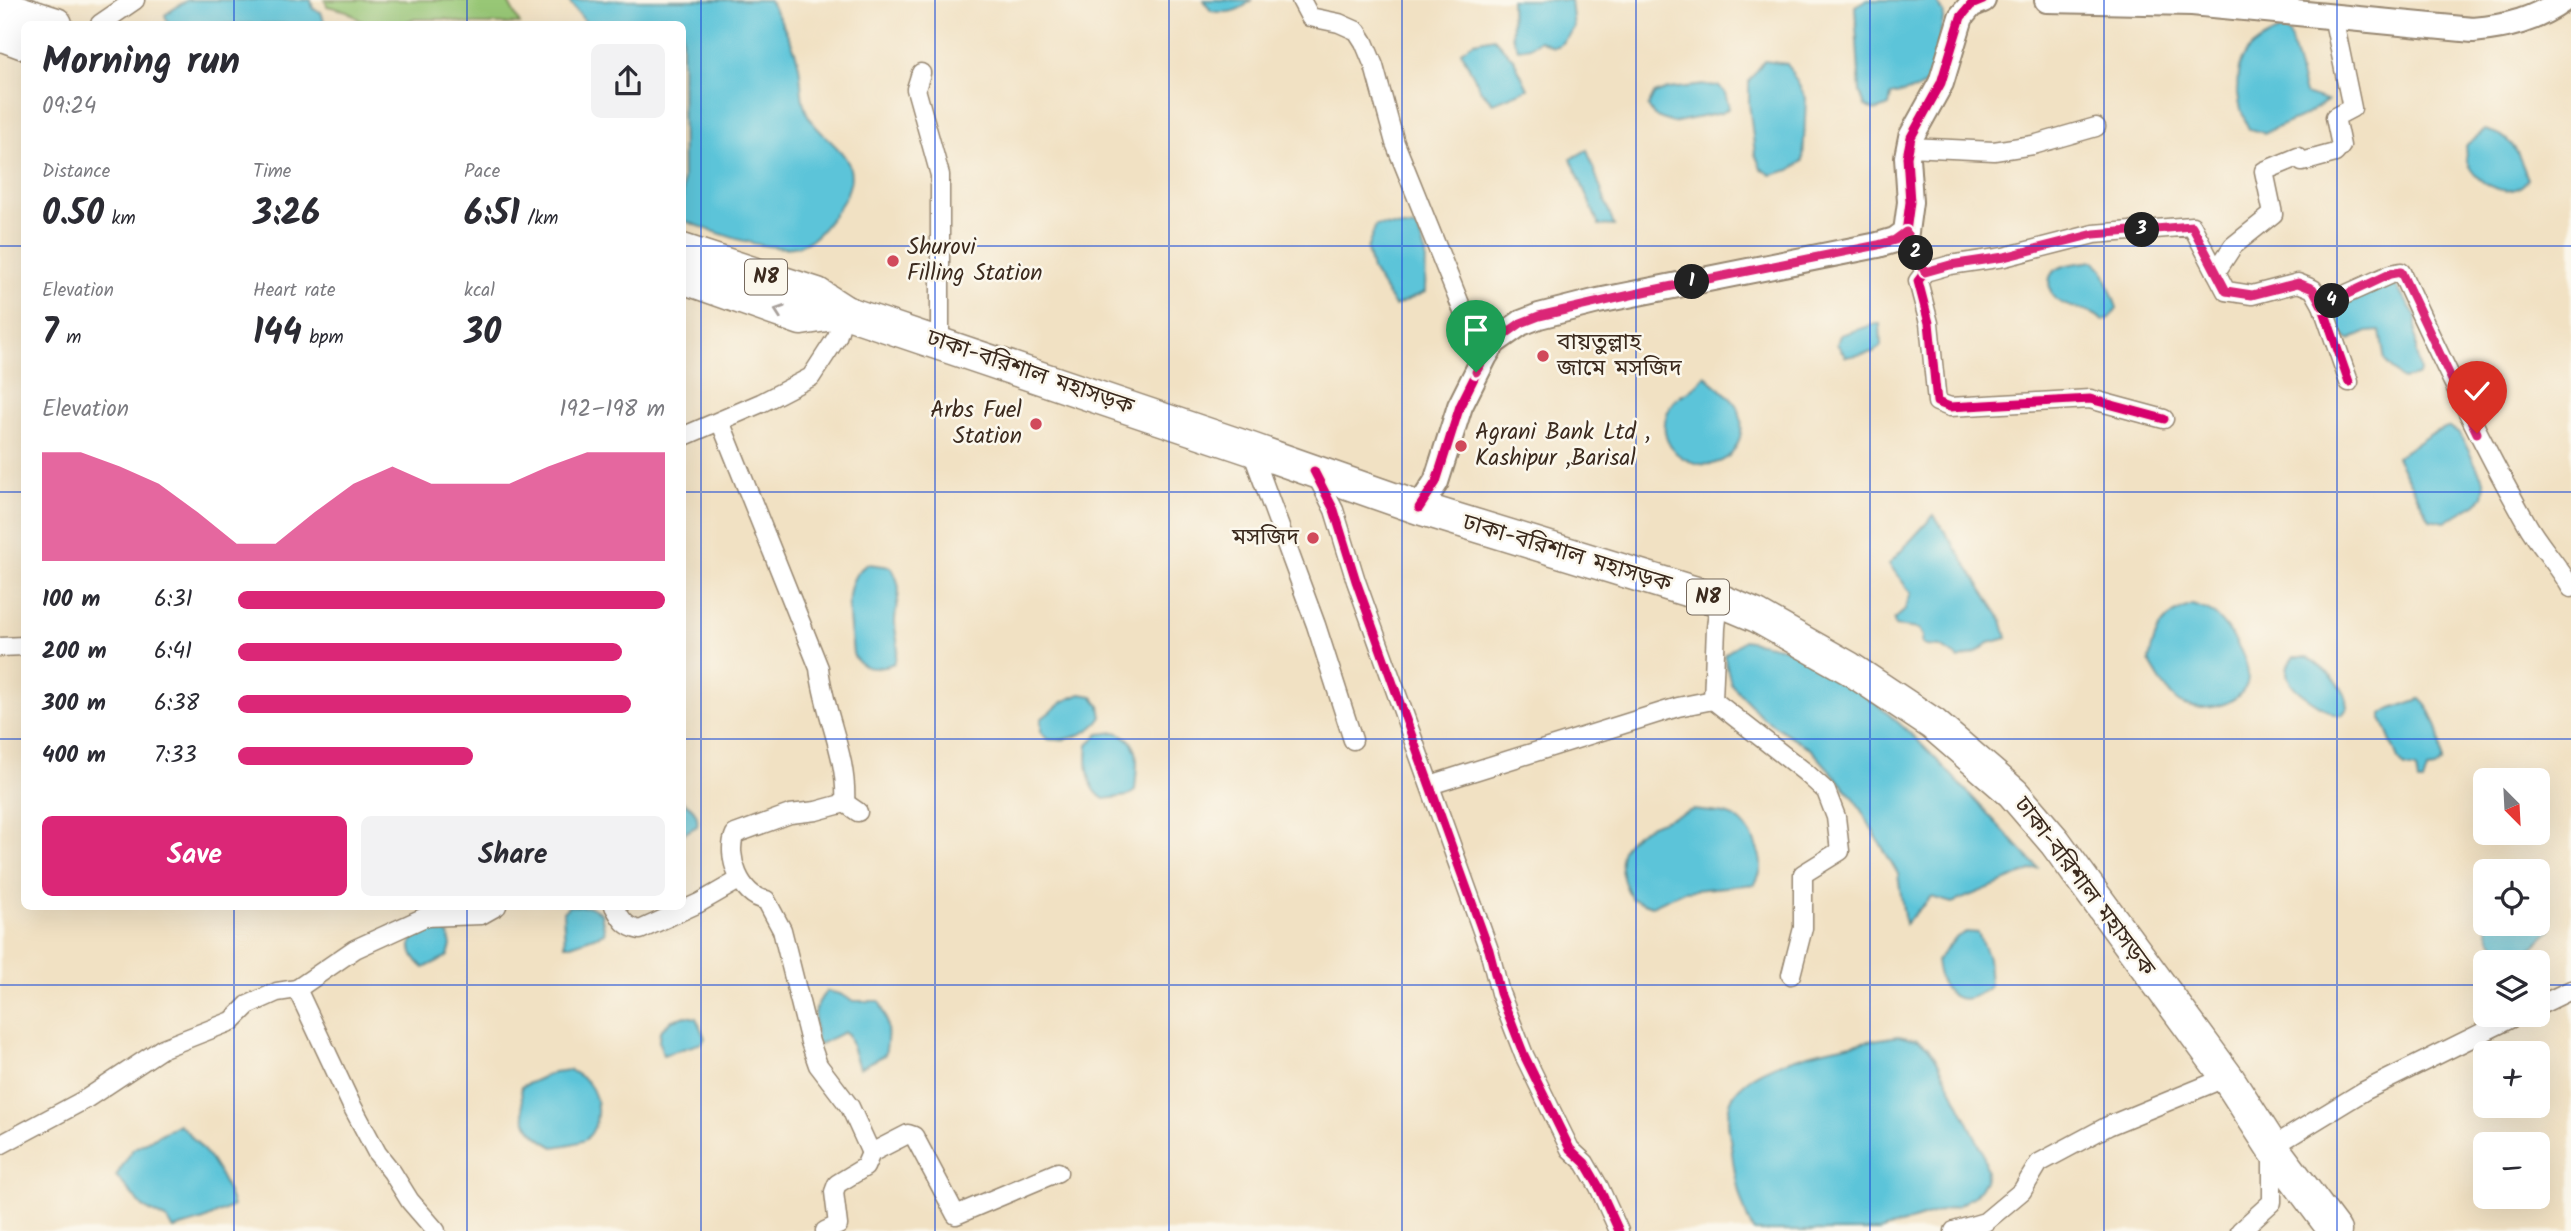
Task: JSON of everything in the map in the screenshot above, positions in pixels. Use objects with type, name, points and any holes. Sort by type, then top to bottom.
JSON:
[{"type":"highway","points":[[0,6],[47,21]]},
{"type":"highway","points":[[0,34],[21,42]]},
{"type":"highway","name":"ঢাকা-বরিশাল মহাসড়ক","points":[[686,251],[817,294],[845,312],[1251,449],[1717,614],[1757,616],[1870,682],[1933,724],[2012,793],[2055,842],[2227,1077],[2272,1147],[2335,1231]]},
{"type":"highway","name":"ঢাকা-বরিশাল মহাসড়ক","points":[[686,278],[802,319],[845,312]]},
{"type":"street","points":[[104,21],[135,0]]},
{"type":"street","points":[[1301,0],[1310,17],[1339,23],[1357,31],[1364,42],[1374,66],[1395,143],[1475,341],[1485,356]]},
{"type":"street","points":[[1925,272],[1906,232],[1909,212],[1907,157],[1911,137],[1941,83],[1961,17],[1971,5],[1983,0]]},
{"type":"street","points":[[2047,0],[2192,1],[2473,30],[2500,28],[2522,22],[2545,13],[2563,0]]},
{"type":"street","points":[[2216,272],[2233,246],[2273,214],[2264,171],[2298,157],[2302,162],[2335,153],[2341,146],[2335,117],[2352,108],[2333,16]]},
{"type":"street","points":[[920,73],[916,89],[940,175],[940,342]]},
{"type":"street","points":[[1909,147],[1993,151],[2033,145],[2096,127]]},
{"type":"street","points":[[2164,419],[2090,399],[1950,407],[1937,402],[1929,324],[1918,281],[1925,272],[1950,265],[2004,257],[2094,234],[2192,226],[2226,291],[2252,295],[2298,283],[2313,289],[2350,382]]},
{"type":"street","points":[[1419,508],[1436,482],[1460,406],[1485,356],[1494,342],[1507,332],[1539,316],[1648,291],[1878,245],[1895,240],[1906,232]]},
{"type":"street","points":[[2322,306],[2390,274],[2401,272],[2484,444],[2528,526],[2560,568],[2571,589]]},
{"type":"street","points":[[686,435],[811,376],[837,337],[845,312]]},
{"type":"street","points":[[720,421],[819,668],[822,694],[842,761],[851,808],[790,814],[735,834],[731,842],[732,852],[739,880],[758,899],[766,900],[782,930],[818,1065],[849,1107],[871,1153]]},
{"type":"street","points":[[1251,449],[1316,625],[1353,740]]},
{"type":"street","points":[[1314,471],[1334,510],[1356,581],[1524,1055],[1570,1149],[1585,1163],[1619,1231]]},
{"type":"street","points":[[1713,700],[1717,614]]},
{"type":"street","points":[[0,647],[21,646]]},
{"type":"street","points":[[1430,785],[1678,707],[1713,700]]},
{"type":"street","points":[[1713,700],[1826,791],[1836,817],[1840,851],[1803,874],[1803,928],[1791,975]]},
{"type":"street","points":[[686,909],[739,880]]},
{"type":"street","points":[[0,1145],[86,1099],[163,1048],[232,1021],[248,1005],[277,992],[297,989],[355,949],[425,917],[481,915],[490,910]]},
{"type":"street","points":[[616,910],[629,928],[639,930],[683,910]]},
{"type":"street","points":[[297,989],[377,1153],[410,1202],[436,1231]]},
{"type":"street","points":[[2550,1000],[2571,990]]},
{"type":"street","points":[[2240,1231],[2272,1202],[2272,1147],[2364,1091],[2494,1027]]},
{"type":"street","points":[[1954,1231],[1985,1222],[2022,1191],[2039,1163],[2108,1126],[2227,1077]]},
{"type":"street","points":[[825,1231],[838,1225],[834,1192],[836,1184],[865,1167],[871,1153],[908,1134],[914,1136],[956,1215],[1058,1172]]},
{"type":"green space","points":[[325,0],[507,0],[518,21],[361,21],[347,11],[327,6]]},
{"type":"water","points":[[187,0],[311,0],[313,9],[321,12],[324,21],[167,21],[165,15]]},
{"type":"water","points":[[568,0],[769,0],[794,50],[808,115],[842,153],[850,169],[851,181],[845,198],[820,232],[801,245],[775,247],[759,245],[686,221],[686,21],[585,21]]},
{"type":"water","points":[[1204,0],[1251,0],[1238,10],[1222,12],[1211,11]]},
{"type":"water","points":[[1511,0],[1571,0],[1574,28],[1560,45],[1553,47],[1540,40],[1530,47],[1518,49],[1512,36]]},
{"type":"water","points":[[1866,0],[1936,0],[1944,14],[1930,81],[1916,90],[1891,95],[1889,106],[1875,111],[1865,106],[1860,92],[1855,6]]},
{"type":"water","points":[[2279,31],[2289,33],[2305,94],[2327,101],[2304,116],[2264,133],[2249,129],[2239,101],[2237,81],[2241,61],[2246,53],[2261,40]]},
{"type":"water","points":[[1494,38],[1514,60],[1528,89],[1493,103],[1481,91],[1461,51],[1474,42]]},
{"type":"water","points":[[1764,61],[1787,64],[1806,98],[1803,161],[1790,170],[1771,175],[1761,168],[1755,154],[1749,103],[1749,81]]},
{"type":"water","points":[[1719,86],[1725,93],[1729,108],[1721,113],[1672,123],[1654,116],[1648,106],[1654,94],[1668,89]]},
{"type":"water","points":[[2485,130],[2503,137],[2514,147],[2528,179],[2521,186],[2513,190],[2495,188],[2478,178],[2472,170],[2466,160],[2465,146]]},
{"type":"water","points":[[1587,150],[1614,226],[1599,225],[1571,159]]},
{"type":"water","points":[[1376,225],[1417,228],[1426,255],[1425,292],[1395,306],[1372,270],[1367,249]]},
{"type":"water","points":[[2093,261],[2103,269],[2117,308],[2110,318],[2103,321],[2085,310],[2058,301],[2052,296],[2050,288],[2049,280],[2056,269]]},
{"type":"water","points":[[2396,286],[2416,316],[2416,352],[2420,372],[2417,376],[2402,379],[2385,361],[2380,331],[2367,332],[2349,340],[2339,331],[2333,318],[2334,309],[2381,287]]},
{"type":"water","points":[[1880,324],[1881,346],[1873,352],[1846,357],[1837,344],[1840,335]]},
{"type":"water","points":[[1705,375],[1736,405],[1742,425],[1740,437],[1732,453],[1720,462],[1705,464],[1690,461],[1677,453],[1668,441],[1665,426],[1672,403]]},
{"type":"water","points":[[2447,427],[2460,434],[2485,483],[2483,496],[2477,503],[2445,522],[2430,519],[2396,457]]},
{"type":"water","points":[[1934,515],[2002,620],[2007,638],[1989,643],[1976,653],[1959,659],[1941,647],[1926,646],[1922,643],[1923,636],[1919,629],[1895,626],[1894,620],[1904,611],[1911,593],[1889,564]]},
{"type":"water","points":[[868,564],[891,567],[899,589],[895,614],[898,646],[894,663],[876,668],[861,664],[853,654],[848,604],[853,581],[859,571]]},
{"type":"water","points":[[2192,605],[2210,612],[2227,628],[2240,650],[2248,673],[2242,692],[2218,706],[2198,708],[2180,703],[2166,689],[2149,661],[2161,626],[2173,614]]},
{"type":"water","points":[[1744,640],[1801,654],[1868,697],[1928,751],[2038,868],[1952,903],[1931,897],[1905,924],[1898,874],[1854,798],[1812,750],[1763,718],[1731,684],[1724,655]]},
{"type":"water","points":[[2294,657],[2308,657],[2339,684],[2348,707],[2342,715],[2335,715],[2317,704],[2291,683],[2287,675],[2288,666]]},
{"type":"water","points":[[1081,694],[1092,696],[1100,706],[1102,717],[1098,723],[1078,736],[1062,740],[1047,739],[1041,732],[1041,719],[1064,701]]},
{"type":"water","points":[[2420,699],[2434,720],[2442,754],[2442,762],[2435,769],[2427,770],[2423,783],[2418,783],[2416,769],[2405,767],[2398,759],[2382,720],[2382,714],[2386,711]]},
{"type":"water","points":[[1116,732],[1125,736],[1135,749],[1135,791],[1127,796],[1104,799],[1098,795],[1091,782],[1087,759],[1088,744],[1099,734]]},
{"type":"water","points":[[686,804],[697,818],[697,826],[686,832]]},
{"type":"water","points":[[1693,810],[1727,815],[1747,828],[1755,842],[1761,863],[1761,871],[1755,884],[1684,891],[1652,906],[1632,899],[1623,878],[1620,861],[1624,848],[1644,829]]},
{"type":"water","points":[[596,910],[601,913],[605,933],[565,945],[563,912]]},
{"type":"water","points":[[437,926],[447,930],[451,945],[448,956],[424,968],[413,954],[412,941],[420,931]]},
{"type":"water","points":[[1966,932],[1978,933],[1988,958],[1990,986],[1973,997],[1962,999],[1950,994],[1945,988],[1936,961],[1957,937]]},
{"type":"water","points":[[2490,936],[2545,936],[2529,950],[2501,950]]},
{"type":"water","points":[[827,991],[853,1001],[879,1001],[887,1027],[885,1055],[859,1068],[848,1034],[844,1032],[818,1045],[815,1030],[816,1010]]},
{"type":"water","points":[[686,1016],[696,1018],[705,1038],[702,1043],[663,1055],[659,1041],[660,1031],[672,1020]]},
{"type":"water","points":[[1898,1036],[1918,1040],[1928,1047],[1982,1150],[1987,1170],[1985,1181],[1975,1195],[1957,1206],[1879,1231],[1753,1231],[1737,1183],[1728,1126],[1731,1100],[1741,1086],[1780,1063],[1832,1048]]},
{"type":"water","points":[[570,1070],[584,1079],[592,1089],[597,1104],[596,1120],[586,1139],[554,1147],[536,1135],[527,1123],[521,1087],[554,1072]]},
{"type":"water","points":[[179,1124],[212,1161],[233,1206],[204,1220],[174,1229],[167,1220],[143,1207],[116,1176],[133,1149]]},
{"type":"cycle path","points":[[1419,508],[1436,482],[1460,406],[1485,356],[1494,342],[1521,323],[1598,301],[1878,245],[1895,240],[1906,232],[1910,202],[1907,157],[1911,137],[1941,83],[1961,17],[1971,5],[1983,0]]},
{"type":"cycle path","points":[[2164,419],[2090,399],[1950,407],[1937,402],[1929,323],[1918,281],[1925,272],[1950,265],[2004,257],[2094,234],[2192,226],[2226,291],[2252,295],[2298,283],[2313,289],[2322,305],[2349,382]]},
{"type":"cycle path","points":[[1314,471],[1334,510],[1356,581],[1524,1055],[1570,1149],[1585,1163],[1619,1231]]},
{"type":"place","name":"Shurovi Filling Station","points":[[893,261]]},
{"type":"place","name":"বায়তুল্লাহ জামে মসজিদ","points":[[1543,356]]},
{"type":"place","name":"Arbs Fuel Station","points":[[1036,424]]},
{"type":"place","name":"Agrani Bank Ltd , Kashipur ,Barisal","points":[[1461,446]]},
{"type":"place","name":"মসজিদ","points":[[1313,538]]},
{"type":"route","points":[[1476,372],[1494,342],[1521,323],[1539,316],[1598,301],[1878,245],[1895,240],[1906,232],[1925,272],[1950,265],[2004,257],[2094,234],[2192,226],[2226,291],[2252,295],[2298,283],[2313,289],[2322,306],[2390,274],[2401,272],[2477,433]]}]
